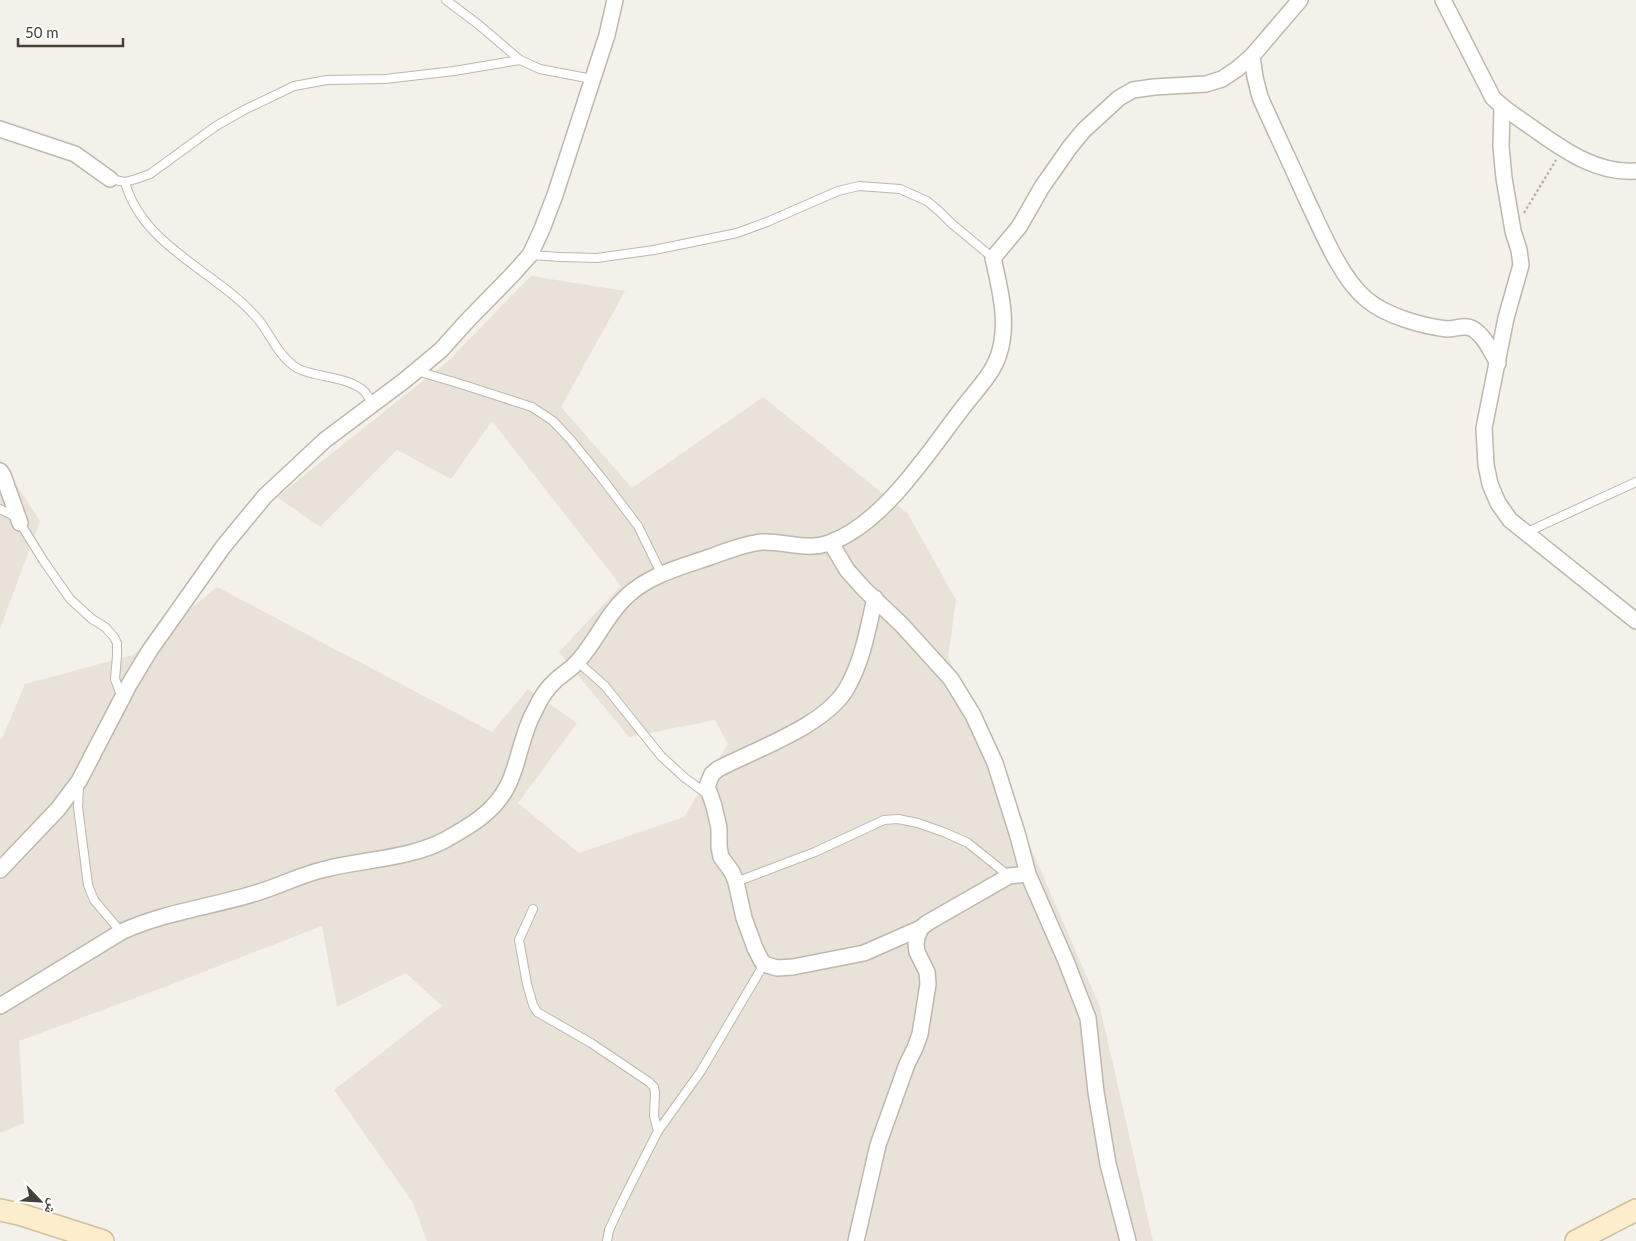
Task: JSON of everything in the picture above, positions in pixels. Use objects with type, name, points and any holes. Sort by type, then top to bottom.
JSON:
[{"type":"street","points":[[0,870],[58,809],[79,781],[150,650],[223,547],[265,496],[326,440],[417,371],[441,350],[530,255],[555,195],[607,35],[615,0]]},
{"type":"street","points":[[0,1006],[121,932],[141,922],[256,893],[324,869],[407,853],[427,848],[442,841],[488,813],[508,786],[523,736],[533,712],[543,695],[554,682],[578,662],[627,595],[648,581],[738,546],[760,542],[782,542],[804,546],[819,546],[831,543],[867,521],[906,482],[988,376],[999,356],[1004,322],[994,258],[1020,227],[1042,187],[1084,130],[1119,98],[1133,90],[1206,84],[1222,79],[1252,56],[1300,0]]},
{"type":"street","points":[[1443,0],[1493,98],[1502,107],[1563,150],[1595,165],[1636,171]]},
{"type":"street","points":[[1252,56],[1260,97],[1319,225],[1344,272],[1365,298],[1382,310],[1429,327],[1453,329],[1467,326],[1473,329],[1482,336],[1498,363]]},
{"type":"street","points":[[1502,107],[1501,148],[1504,178],[1513,232],[1519,250],[1521,265],[1506,318],[1484,428],[1486,465],[1490,484],[1498,503],[1510,520],[1636,621]]},
{"type":"street","points":[[0,129],[75,154],[117,181]]},
{"type":"street","points":[[0,471],[3,474],[20,523]]},
{"type":"street","points":[[831,543],[847,570],[901,624],[945,672],[973,715],[995,763],[1028,874],[1088,1018],[1096,1092],[1108,1164],[1128,1241]]},
{"type":"street","points":[[875,598],[866,638],[856,670],[848,688],[838,701],[819,717],[791,734],[735,760],[712,774],[707,786],[719,828],[721,857],[732,872],[754,948],[764,964],[777,968],[793,967],[864,953],[921,928]]},
{"type":"street","points":[[856,1241],[878,1145],[920,1034],[928,984],[927,972],[917,952],[916,938],[921,928],[927,922],[1009,876],[1028,874]]},
{"type":"street","points":[[0,1210],[19,1214],[103,1241]]},
{"type":"street","points":[[1577,1241],[1636,1210]]},
{"type":"lane","points":[[446,0],[479,24],[520,60],[540,69],[592,79]]},
{"type":"lane","points":[[374,404],[365,392],[357,387],[295,367],[279,350],[251,312],[230,293],[156,235],[117,181],[136,179],[150,174],[216,126],[294,86],[326,80],[385,79],[454,71],[520,60]]},
{"type":"lane","points":[[530,255],[597,258],[654,250],[737,233],[838,191],[859,186],[900,190],[927,201],[940,211],[950,223],[994,258]]},
{"type":"lane","points":[[417,371],[464,384],[532,407],[553,421],[601,477],[638,526],[662,575]]},
{"type":"lane","points":[[1525,533],[1636,482]]},
{"type":"lane","points":[[0,509],[12,515],[20,523],[42,560],[70,600],[92,619],[105,627],[114,637],[117,643],[115,679],[122,699]]},
{"type":"lane","points":[[578,662],[605,686],[661,756],[685,778],[709,796]]},
{"type":"lane","points":[[79,781],[78,807],[88,885],[94,900],[121,932]]},
{"type":"lane","points":[[736,882],[815,852],[884,820],[898,819],[918,823],[968,843],[1009,876]]},
{"type":"lane","points":[[533,909],[519,940],[527,984],[537,1012],[591,1043],[649,1082],[654,1087],[654,1116],[658,1131]]},
{"type":"lane","points":[[607,1241],[609,1230],[622,1200],[658,1131],[701,1071],[764,964]]},
{"type":"path","points":[[1513,232],[1563,150]]},
{"type":"shaded area","points":[[531,276],[625,291],[561,407],[632,488],[763,397],[908,514],[956,600],[948,657],[1100,1007],[1153,1241],[427,1241],[413,1203],[334,1090],[442,1006],[406,973],[337,1007],[322,926],[19,1041],[24,1123],[0,1133],[0,738],[2,739],[25,684],[133,655],[217,587],[492,732],[528,689],[577,723],[518,803],[579,853],[684,817],[728,744],[715,720],[629,737],[559,652],[621,586],[492,421],[451,479],[397,450],[320,527],[277,497],[448,361]]},
{"type":"shaded area","points":[[0,459],[40,521],[0,629]]}]
